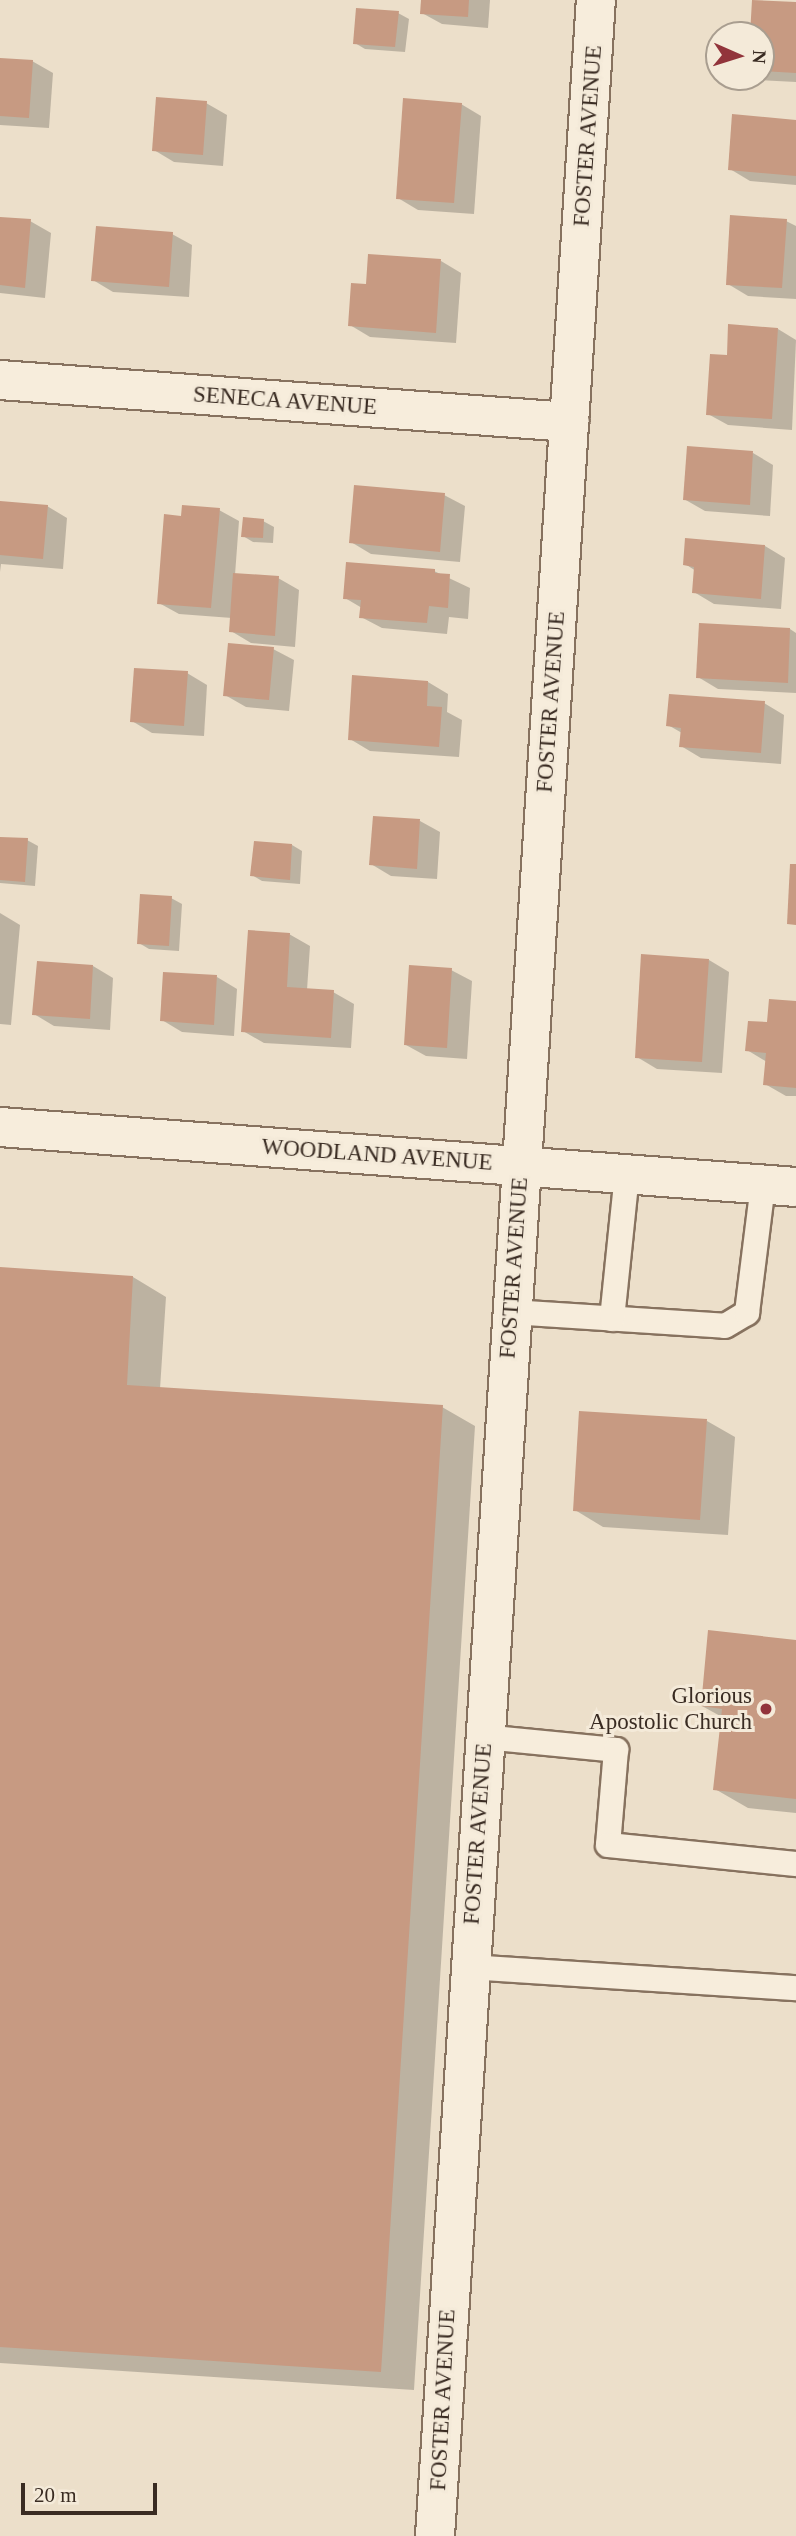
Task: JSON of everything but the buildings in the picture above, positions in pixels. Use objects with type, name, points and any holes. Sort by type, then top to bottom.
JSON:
[{"type":"street","name":"FOSTER AVENUE","points":[[435,2536],[469,1967],[596,0]]},
{"type":"street","name":"SENECA AVENUE","points":[[0,380],[569,422]]},
{"type":"street","name":"WOODLAND AVENUE","points":[[0,1127],[779,1185]]},
{"type":"lane","points":[[612,1319],[627,1174]]},
{"type":"lane","points":[[511,1312],[725,1326],[747,1312],[779,1185]]},
{"type":"lane","points":[[484,1737],[616,1750],[608,1845],[796,1864]]},
{"type":"lane","points":[[469,1967],[796,1988]]},
{"type":"place","name":"Glorious Apostolic Church","points":[[766,1709]]}]
